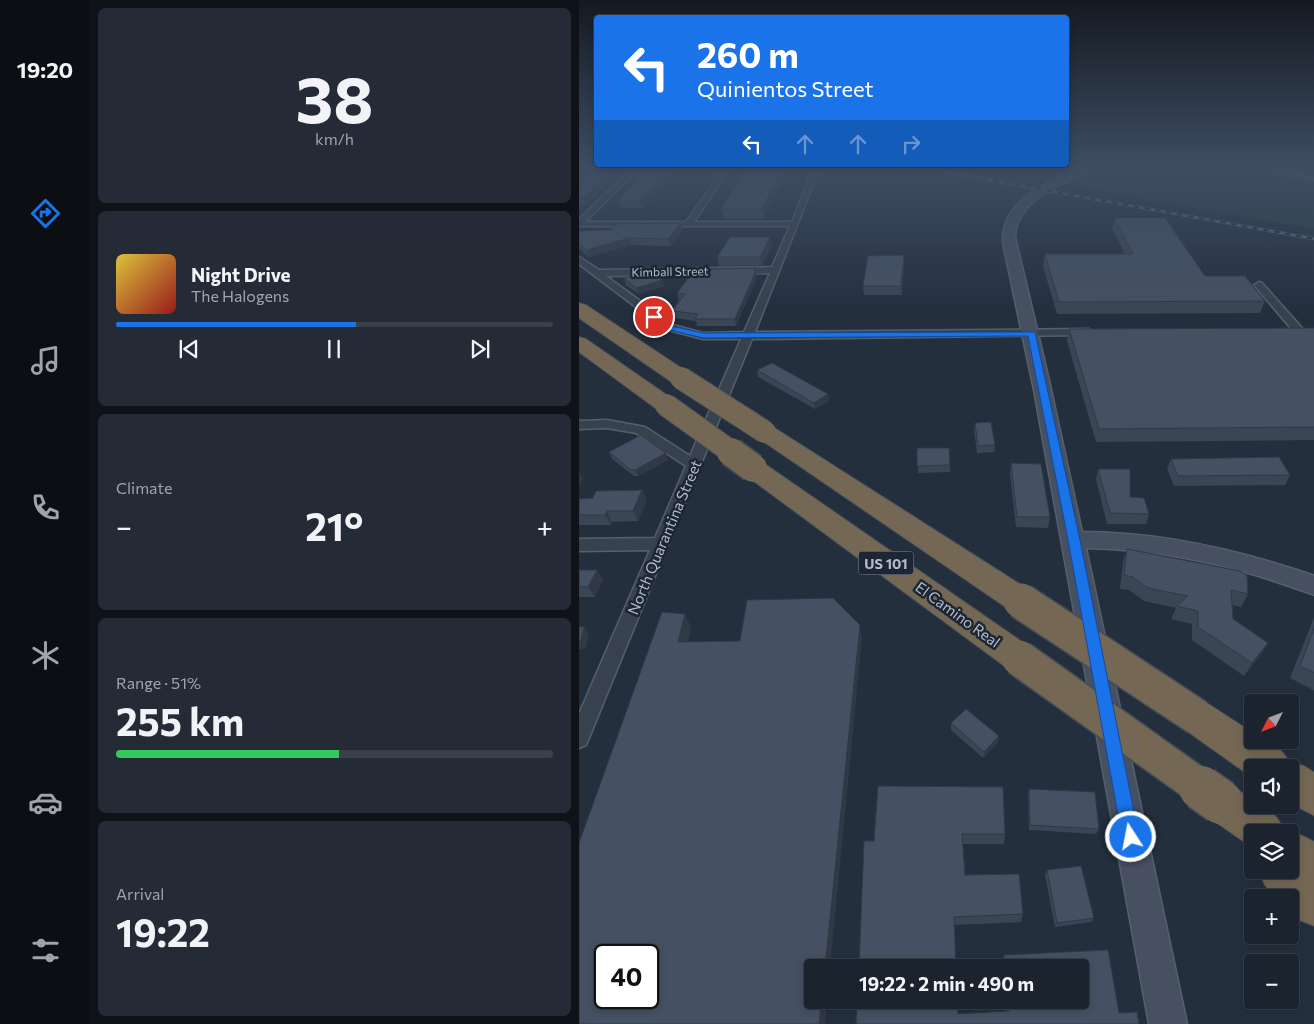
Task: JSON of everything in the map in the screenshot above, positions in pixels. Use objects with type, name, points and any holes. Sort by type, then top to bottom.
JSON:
[{"type":"highway","name":"US 101","points":[[579,310],[1259,759]]},
{"type":"highway","name":"El Camino Real","points":[[579,343],[1253,824]]},
{"type":"highway","points":[[1299,786],[1314,796]]},
{"type":"highway","points":[[1221,802],[1244,828]]},
{"type":"highway","points":[[1299,857],[1314,868]]},
{"type":"highway","points":[[1289,879],[1314,904]]},
{"type":"street","points":[[579,224],[589,215]]},
{"type":"street","points":[[688,224],[695,215]]},
{"type":"street","name":"North Quarantina Street","points":[[579,738],[799,215]]},
{"type":"street","points":[[1015,215],[1009,236],[1032,334],[1074,540],[1168,1024]]},
{"type":"street","points":[[579,224],[795,224]]},
{"type":"street","points":[[579,260],[669,328],[703,336],[1096,332]]},
{"type":"street","name":"Kimball Street","points":[[595,273],[775,270]]},
{"type":"street","points":[[1259,285],[1298,330],[1279,330]]},
{"type":"street","points":[[579,425],[607,424],[641,430],[693,465]]},
{"type":"street","points":[[1074,540],[1123,540],[1203,552],[1248,562],[1314,586]]},
{"type":"street","points":[[579,545],[661,544]]},
{"type":"green space","points":[[1234,215],[1314,215],[1314,229]]},
{"type":"building","points":[[1114,218],[1165,218],[1205,276],[1245,276],[1265,301],[1059,302],[1045,254],[1133,254]]},
{"type":"building","points":[[681,223],[668,239],[629,238],[586,250],[579,244],[579,231],[611,230],[616,224]]},
{"type":"building","points":[[730,237],[770,237],[760,257],[717,257]]},
{"type":"building","points":[[904,255],[901,286],[863,286],[868,256]]},
{"type":"building","points":[[755,268],[754,271],[756,271],[735,319],[695,319],[698,314],[672,311],[685,294],[677,293],[693,272],[710,271],[712,269]]},
{"type":"building","points":[[650,271],[662,280],[636,288],[624,278]]},
{"type":"building","points":[[1315,328],[1315,427],[1099,429],[1069,329]]},
{"type":"building","points":[[772,363],[828,394],[814,403],[757,370]]},
{"type":"building","points":[[991,422],[995,445],[978,446],[975,423]]},
{"type":"building","points":[[641,435],[666,453],[635,470],[631,470],[609,452]]},
{"type":"building","points":[[917,448],[949,448],[950,465],[917,466]]},
{"type":"building","points":[[1279,457],[1290,475],[1178,476],[1171,459]]},
{"type":"building","points":[[1011,463],[1041,464],[1050,517],[1017,517]]},
{"type":"building","points":[[1098,469],[1130,469],[1130,497],[1144,498],[1149,514],[1110,513]]},
{"type":"building","points":[[642,490],[633,511],[607,511],[605,515],[579,515],[579,499],[593,498],[596,491]]},
{"type":"building","points":[[1127,549],[1240,571],[1247,575],[1248,594],[1231,590],[1233,619],[1268,643],[1252,663],[1198,627],[1198,611],[1177,606],[1188,596],[1148,588],[1133,577],[1124,575]]},
{"type":"building","points":[[579,570],[597,570],[588,587],[579,587]]},
{"type":"building","points":[[833,598],[860,625],[826,959],[804,959],[804,1009],[821,1009],[819,1024],[579,1024],[579,843],[662,612],[685,614],[678,642],[740,641],[747,600]]},
{"type":"building","points":[[584,626],[581,641],[579,642],[579,627]]},
{"type":"building","points":[[1315,626],[1315,673],[1300,666]]},
{"type":"building","points":[[966,709],[999,736],[984,752],[951,723]]},
{"type":"building","points":[[878,786],[1003,787],[1005,834],[962,834],[965,875],[1019,874],[1023,914],[954,917],[956,959],[859,959],[864,841],[874,841]]},
{"type":"building","points":[[1029,789],[1095,792],[1099,829],[1030,825]]},
{"type":"building","points":[[1081,866],[1094,918],[1057,923],[1047,870]]},
{"type":"building","points":[[1108,950],[1119,1013],[1137,1012],[1139,1024],[856,1024],[857,1009],[958,1009],[958,1014],[1009,1011],[1009,1009],[1089,1009],[1089,959],[1004,959],[1004,955]]},
{"type":"railway","points":[[1181,215],[1315,239]]},
{"type":"route","points":[[654,317],[669,328],[703,336],[1032,334],[1131,837]]}]
